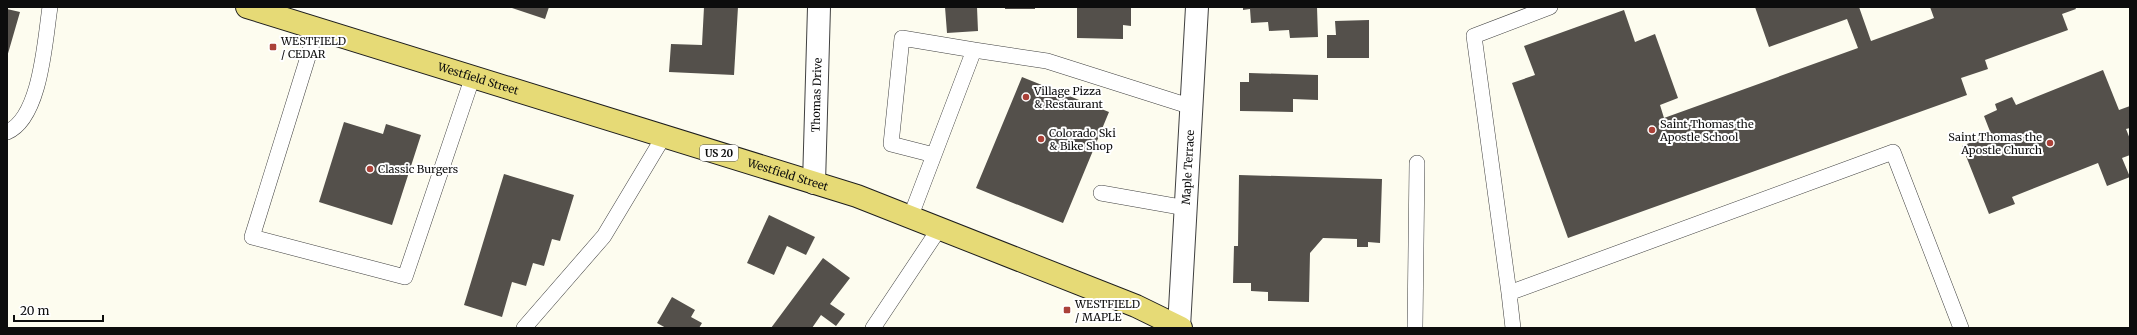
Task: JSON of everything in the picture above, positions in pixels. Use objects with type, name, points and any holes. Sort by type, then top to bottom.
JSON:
[{"type":"main road","name":"Westfield Street","points":[[247,7],[858,196],[910,218],[1136,306],[1180,328]]},
{"type":"street","name":"Thomas Drive","points":[[814,183],[820,7]]},
{"type":"street","name":"Maple Terrace","points":[[1180,328],[1197,7]]},
{"type":"lane","points":[[7,132],[13,129],[26,115],[38,81],[50,7]]},
{"type":"lane","points":[[1513,328],[1474,36],[1550,7]]},
{"type":"lane","points":[[317,28],[252,237],[405,277],[473,76]]},
{"type":"lane","points":[[934,155],[891,144],[902,38],[1047,61],[1192,107]]},
{"type":"lane","points":[[910,218],[974,50]]},
{"type":"lane","points":[[524,328],[604,236],[664,136]]},
{"type":"lane","points":[[1509,293],[1894,152],[1961,328]]},
{"type":"lane","points":[[1415,328],[1417,163]]},
{"type":"lane","points":[[1101,193],[1186,208]]},
{"type":"lane","points":[[873,328],[939,229]]},
{"type":"building","points":[[509,7],[549,7],[545,19]]},
{"type":"building","points":[[704,7],[738,7],[734,75],[669,72],[671,44],[702,45]]},
{"type":"building","points":[[945,7],[977,7],[978,31],[947,33]]},
{"type":"building","points":[[1005,7],[1035,7],[1035,9],[1005,9]]},
{"type":"building","points":[[1077,7],[1131,7],[1131,26],[1123,25],[1123,39],[1077,38]]},
{"type":"building","points":[[1243,7],[1317,7],[1318,37],[1290,38],[1289,30],[1269,31],[1268,22],[1251,23],[1250,9],[1243,10]]},
{"type":"building","points":[[1755,7],[1859,7],[1871,41],[1934,18],[1930,7],[2075,7],[2076,9],[2062,14],[2068,30],[1985,60],[1988,69],[1961,78],[1967,95],[1568,238],[1512,83],[1535,75],[1524,46],[1624,10],[1635,42],[1655,34],[1678,98],[1660,105],[1664,118],[1858,48],[1847,19],[1769,47]]},
{"type":"building","points":[[7,9],[20,12],[7,57]]},
{"type":"building","points":[[1369,20],[1369,58],[1327,58],[1327,35],[1336,35],[1335,21]]},
{"type":"building","name":"Saint Thomas the Apostle Church","points":[[2103,70],[2119,110],[2130,106],[2130,128],[2126,129],[2130,139],[2130,155],[2122,158],[2130,177],[2107,186],[2098,163],[2012,197],[2015,204],[1989,214],[1962,146],[1991,134],[1984,116],[1997,110],[1995,104],[2012,97],[2016,105]]},
{"type":"building","points":[[1249,73],[1318,75],[1318,100],[1293,99],[1293,112],[1240,111],[1240,82],[1249,82]]},
{"type":"building","points":[[1022,77],[1109,112],[1063,223],[976,188]]},
{"type":"building","name":"Classic Burgers","points":[[344,122],[383,134],[386,124],[421,135],[392,225],[319,202]]},
{"type":"building","points":[[504,174],[574,195],[560,241],[552,239],[544,266],[533,263],[526,286],[512,282],[502,317],[464,305]]},
{"type":"building","points":[[1239,175],[1382,179],[1380,243],[1368,242],[1368,247],[1357,247],[1357,239],[1323,238],[1310,253],[1309,302],[1268,301],[1268,292],[1251,291],[1251,283],[1233,283],[1234,246],[1238,246]]},
{"type":"building","points":[[769,215],[815,237],[806,255],[787,246],[774,275],[747,263]]},
{"type":"building","points":[[823,258],[850,278],[830,304],[845,314],[836,326],[821,315],[812,328],[771,328]]},
{"type":"building","points":[[672,297],[695,310],[691,317],[702,323],[699,328],[666,328],[657,323]]},
{"type":"place","name":"WESTFIELD / CEDAR","points":[[273,47]]},
{"type":"place","name":"Village Pizza & Restaurant","points":[[1026,97]]},
{"type":"place","name":"Saint Thomas the Apostle School","points":[[1652,130]]},
{"type":"place","name":"Colorado Ski & Bike Shop","points":[[1041,139]]},
{"type":"place","name":"Saint Thomas the Apostle Church","points":[[2050,143]]},
{"type":"place","name":"Classic Burgers","points":[[370,169]]},
{"type":"place","name":"WESTFIELD / MAPLE","points":[[1067,310]]}]
